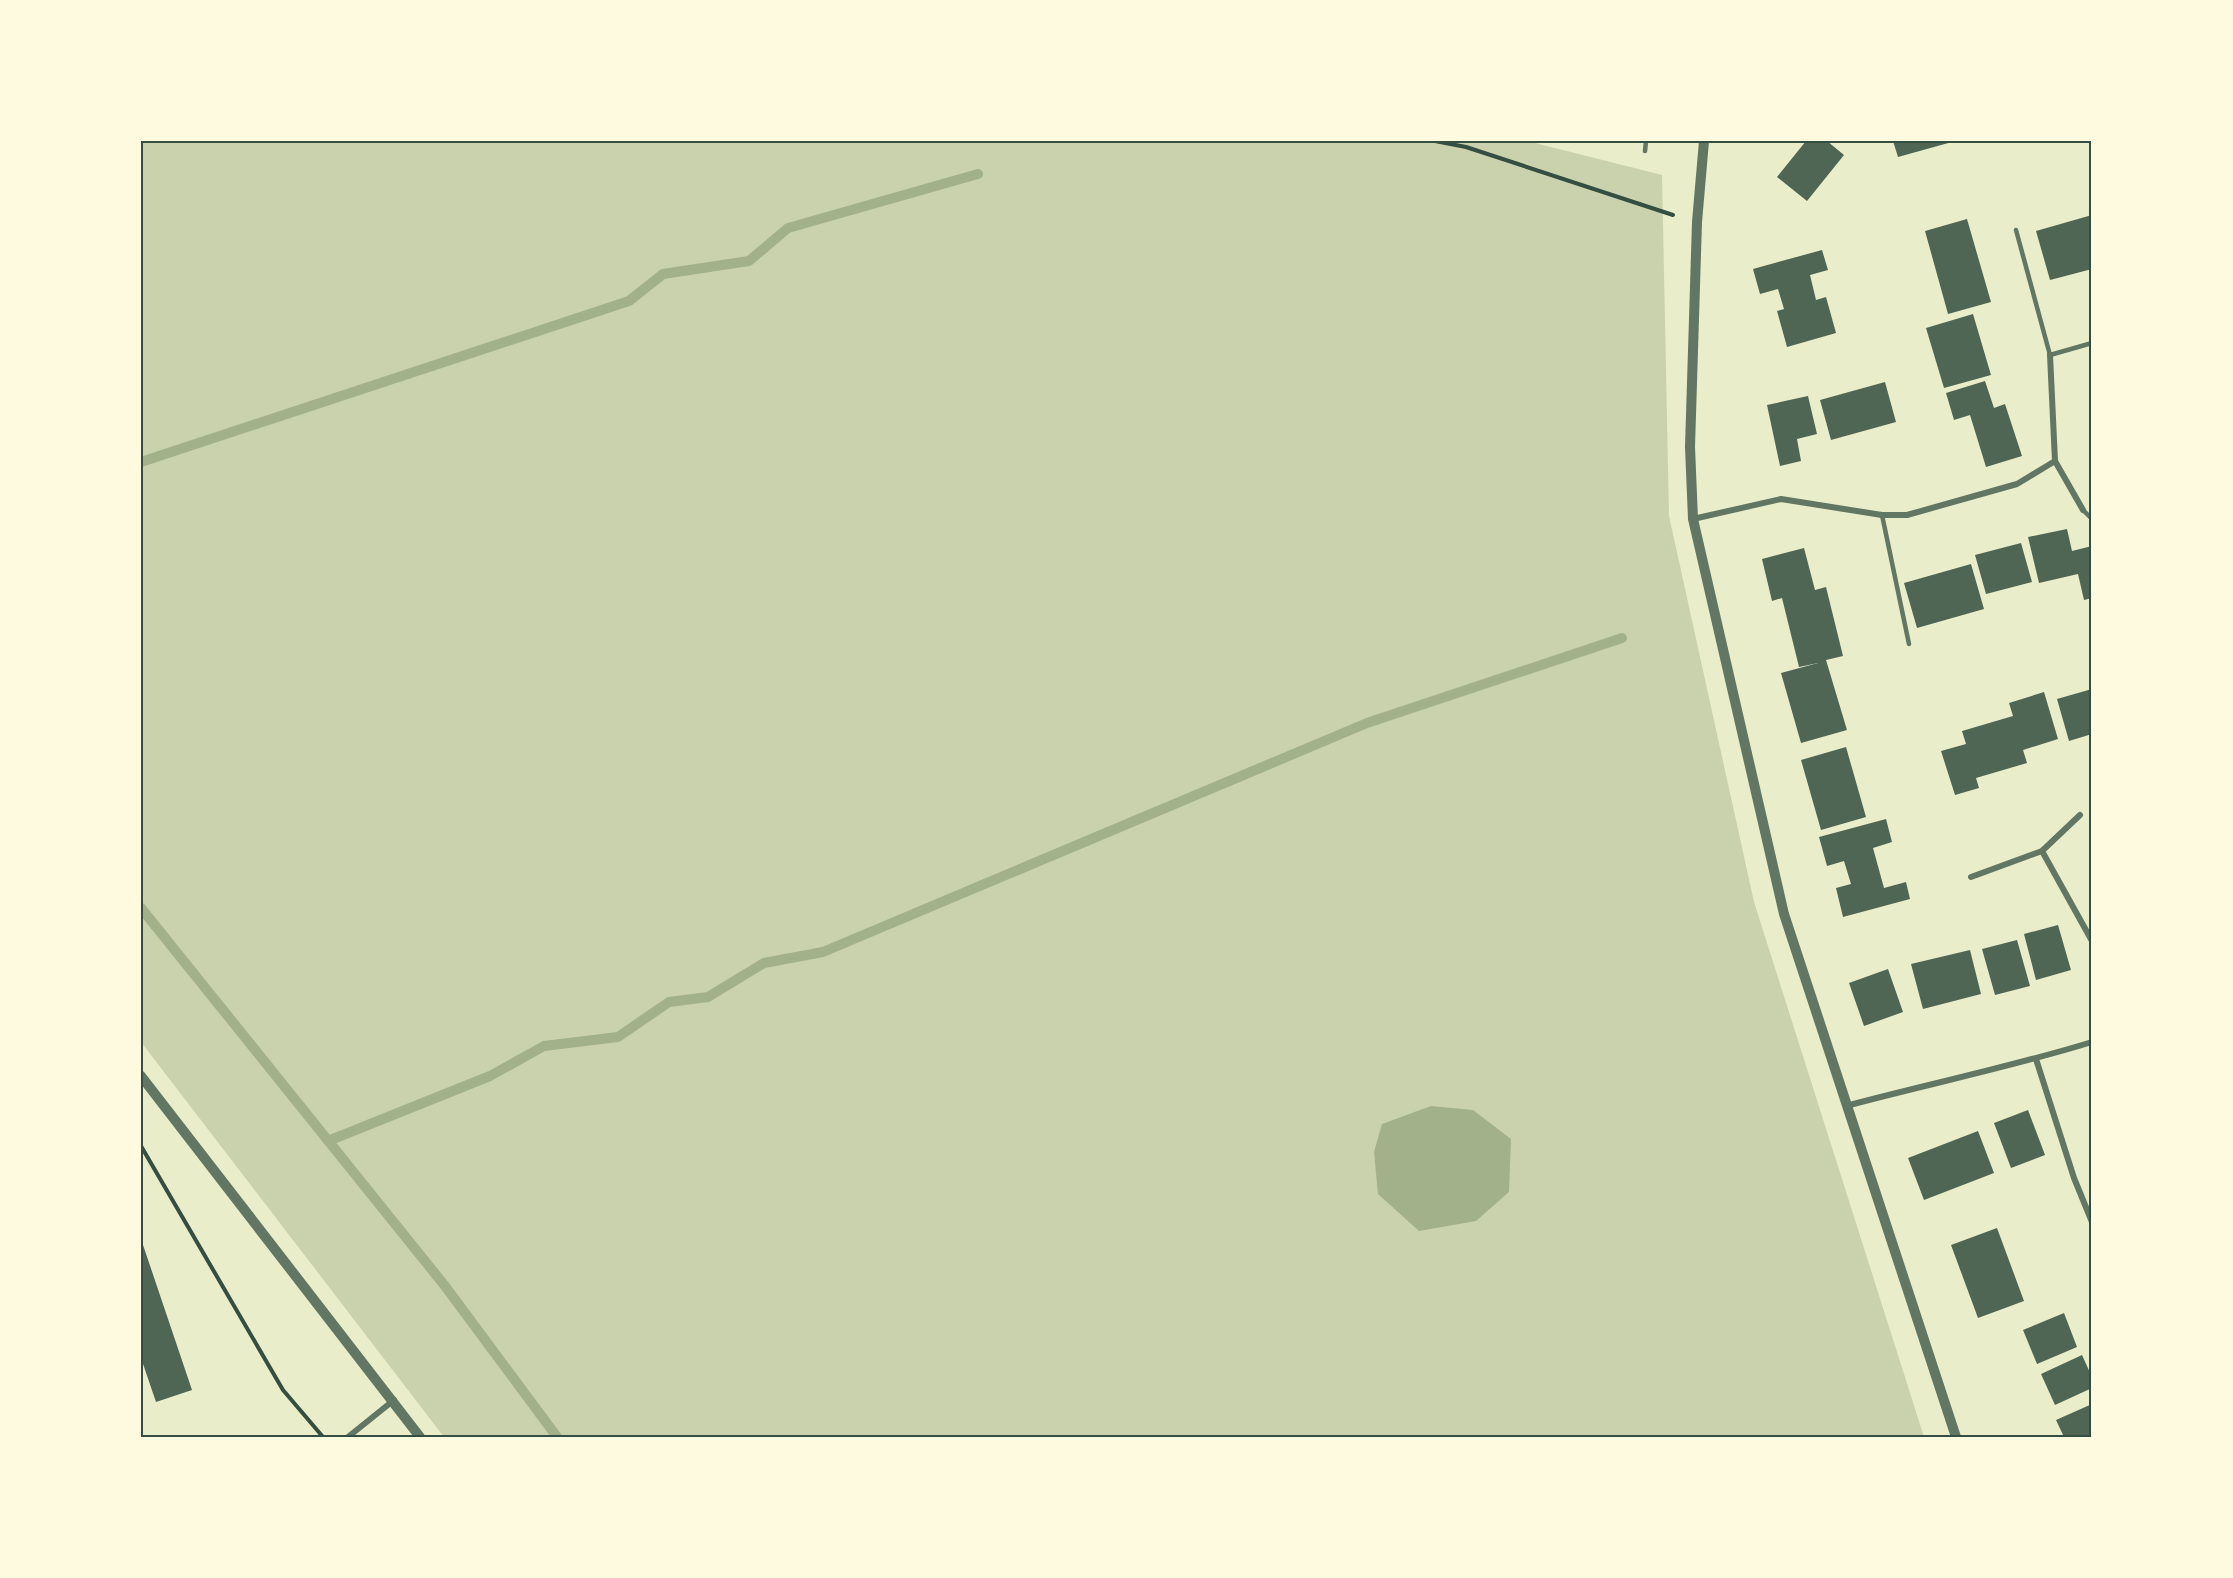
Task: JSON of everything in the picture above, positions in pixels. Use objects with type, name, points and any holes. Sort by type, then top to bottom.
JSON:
[{"type":"street","points":[[1704,141],[1697,222],[1690,447],[1693,519],[1784,914],[1956,1437]]},
{"type":"street","points":[[2050,355],[2055,461],[2083,510]]},
{"type":"street","points":[[1693,519],[1781,499],[1882,515],[1907,515],[2017,484],[2055,461]]},
{"type":"street","points":[[1971,877],[2042,851],[2080,815]]},
{"type":"street","points":[[2042,851],[2092,941]]},
{"type":"street","points":[[1846,1106],[1936,1081],[2036,1059],[2092,1042]]},
{"type":"street","points":[[2036,1059],[2074,1178],[2092,1222]]},
{"type":"street","points":[[141,1076],[394,1400],[420,1437]]},
{"type":"street","points":[[348,1437],[394,1400]]},
{"type":"lane","points":[[1645,151],[1646,141]]},
{"type":"lane","points":[[2016,230],[2050,355],[2092,343]]},
{"type":"lane","points":[[2083,510],[2092,519]]},
{"type":"lane","points":[[1882,515],[1909,644]]},
{"type":"path","points":[[1435,141],[1466,147],[1697,222]]},
{"type":"path","points":[[141,1146],[283,1390],[323,1437]]},
{"type":"shaded area","points":[[141,141],[1527,141],[1662,175],[1669,516],[1754,902],[1924,1437],[444,1437],[141,1042]]},
{"type":"shaded area","points":[[1431,1106],[1473,1110],[1511,1139],[1509,1192],[1476,1221],[1419,1231],[1378,1194],[1374,1152],[1382,1124]]},
{"type":"building","points":[[1806,141],[1827,141],[1844,155],[1807,201],[1777,177]]},
{"type":"building","points":[[1893,141],[1952,141],[1952,142],[1898,157]]},
{"type":"building","points":[[2092,215],[2092,269],[2050,280],[2036,231]]},
{"type":"building","points":[[1967,219],[1991,302],[1948,314],[1925,231]]},
{"type":"building","points":[[1822,250],[1828,270],[1810,275],[1816,300],[1826,297],[1836,333],[1787,347],[1777,311],[1784,309],[1778,289],[1760,294],[1753,269]]},
{"type":"building","points":[[1973,314],[1991,375],[1944,388],[1926,328]]},
{"type":"building","points":[[1985,381],[1994,408],[2005,404],[2022,456],[1986,467],[1970,415],[1954,420],[1946,393]]},
{"type":"building","points":[[1885,382],[1896,422],[1831,440],[1820,400]]},
{"type":"building","points":[[1808,396],[1817,434],[1797,439],[1801,461],[1780,466],[1767,405]]},
{"type":"building","points":[[2067,529],[2072,551],[2092,546],[2092,598],[2084,600],[2078,574],[2039,583],[2028,537]]},
{"type":"building","points":[[2021,543],[2032,582],[1986,594],[1975,555]]},
{"type":"building","points":[[1804,548],[1815,590],[1826,587],[1843,656],[1826,660],[1847,730],[1801,743],[1781,673],[1818,663],[1799,667],[1782,598],[1772,601],[1762,559]]},
{"type":"building","points":[[1971,564],[1984,609],[1917,628],[1904,583]]},
{"type":"building","points":[[2092,689],[2092,734],[2069,741],[2057,699]]},
{"type":"building","points":[[2044,692],[2058,739],[2023,750],[2027,763],[1976,778],[1979,788],[1955,795],[1941,751],[1966,744],[1962,731],[2013,716],[2009,703]]},
{"type":"building","points":[[1846,747],[1866,817],[1821,830],[1801,760]]},
{"type":"building","points":[[1886,819],[1892,842],[1873,848],[1884,888],[1906,882],[1910,899],[1843,917],[1836,888],[1851,884],[1844,861],[1827,866],[1819,837]]},
{"type":"building","points":[[2058,925],[2071,970],[2036,980],[2024,934]]},
{"type":"building","points":[[2017,940],[2030,986],[1995,995],[1982,949]]},
{"type":"building","points":[[1970,950],[1981,994],[1923,1009],[1911,964]]},
{"type":"building","points":[[1888,969],[1903,1012],[1864,1026],[1849,983]]},
{"type":"building","points":[[2028,1110],[2045,1155],[2011,1168],[1994,1123]]},
{"type":"building","points":[[1978,1131],[1994,1173],[1924,1200],[1908,1158]]},
{"type":"building","points":[[1997,1228],[2024,1301],[1978,1318],[1951,1245]]},
{"type":"building","points":[[141,1239],[192,1390],[156,1402],[141,1358]]},
{"type":"building","points":[[2064,1313],[2077,1347],[2037,1364],[2023,1330]]},
{"type":"building","points":[[2082,1355],[2092,1377],[2092,1388],[2055,1405],[2041,1374]]},
{"type":"building","points":[[2092,1404],[2092,1437],[2064,1437],[2056,1420]]},
{"type":"waterway","points":[[141,462],[629,301],[663,274],[749,261],[788,228],[978,174]]},
{"type":"waterway","points":[[328,1141],[490,1076],[544,1046],[618,1037],[669,1002],[708,997],[764,963],[823,952],[1367,723],[1622,638]]},
{"type":"waterway","points":[[141,908],[445,1286],[557,1437]]}]
